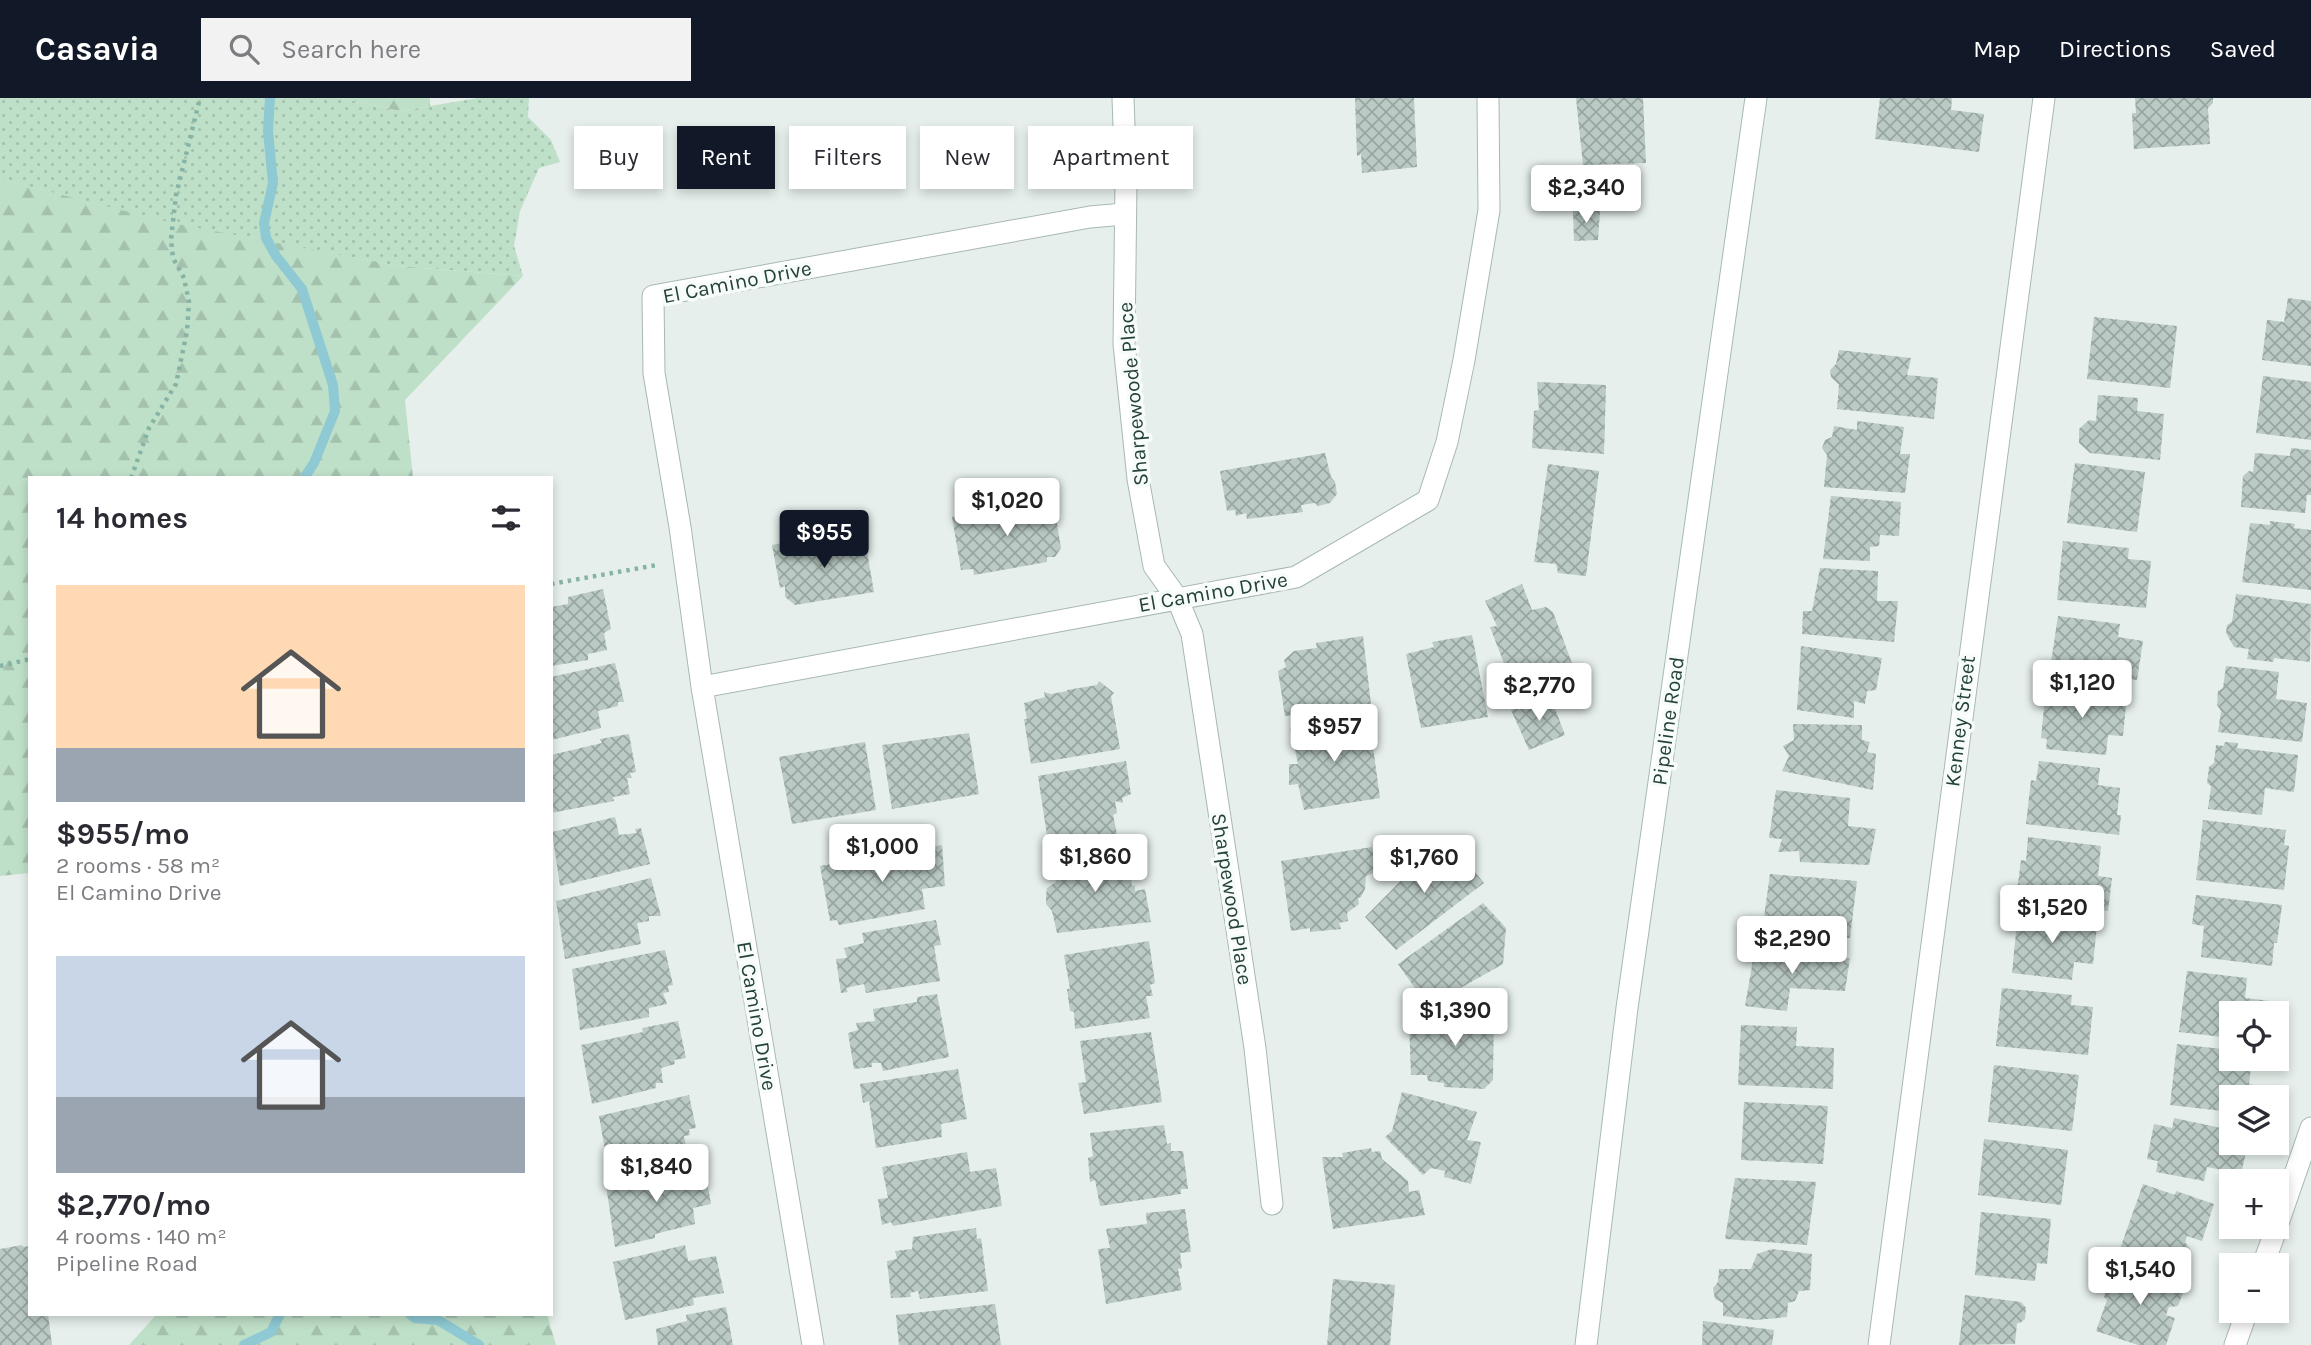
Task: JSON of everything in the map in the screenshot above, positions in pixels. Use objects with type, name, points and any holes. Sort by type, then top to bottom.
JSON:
[{"type":"street","name":"Sharpewoode Place","points":[[1123,98],[1126,182],[1124,344],[1138,479],[1154,566],[1177,597]]},
{"type":"street","name":"El Camino Drive","points":[[702,687],[1296,577],[1428,500],[1453,414],[1489,210],[1488,98]]},
{"type":"street","name":"Pipeline Road","points":[[1586,1345],[1627,1008],[1756,98]]},
{"type":"street","name":"Kenney Street","points":[[1879,1345],[2044,98]]},
{"type":"street","name":"El Camino Drive","points":[[813,1345],[702,687],[680,527],[654,373],[653,296],[1090,217],[1124,214]]},
{"type":"street","name":"Sharpewood Place","points":[[1177,597],[1192,634],[1255,1048],[1272,1204]]},
{"type":"street","points":[[2289,1192],[2311,1128]]},
{"type":"street","points":[[2235,1345],[2243,1323]]},
{"type":"path","points":[[132,476],[149,428],[176,384],[187,331],[189,302],[184,278],[173,258],[171,239],[176,195],[200,98]]},
{"type":"path","points":[[553,584],[660,564]]},
{"type":"path","points":[[0,666],[28,659]]},
{"type":"green space","points":[[0,98],[341,98],[400,111],[478,98],[529,98],[528,117],[551,140],[560,162],[539,168],[520,211],[514,246],[523,276],[398,266],[172,224],[0,179]]},
{"type":"green space","points":[[341,98],[430,98],[430,106],[400,111]]},
{"type":"green space","points":[[0,179],[172,223],[398,266],[523,276],[405,400],[413,476],[28,476],[28,873],[0,876]]},
{"type":"green space","points":[[155,1316],[548,1316],[556,1345],[129,1345]]},
{"type":"building","points":[[1355,98],[1414,98],[1417,167],[1362,173],[1361,154],[1357,156]]},
{"type":"building","points":[[1576,98],[1643,98],[1646,163],[1583,165]]},
{"type":"building","points":[[1880,98],[1952,98],[1951,110],[1984,114],[1979,152],[1875,139]]},
{"type":"building","points":[[2135,98],[2213,98],[2213,103],[2208,108],[2210,144],[2134,149],[2132,113],[2136,113]]},
{"type":"building","points":[[1573,211],[1600,211],[1598,240],[1574,241]]},
{"type":"building","points":[[2288,298],[2311,301],[2311,366],[2262,360],[2267,320],[2284,322]]},
{"type":"building","points":[[2094,317],[2177,326],[2170,388],[2087,379]]},
{"type":"building","points":[[1839,350],[1911,358],[1907,375],[1938,378],[1934,419],[1837,409],[1839,385],[1831,377],[1830,370],[1836,364]]},
{"type":"building","points":[[2263,376],[2311,382],[2311,440],[2256,433]]},
{"type":"building","points":[[1537,382],[1606,385],[1604,454],[1532,448],[1534,411],[1539,410]]},
{"type":"building","points":[[2098,395],[2138,398],[2137,411],[2164,414],[2160,460],[2090,453],[2079,443],[2079,429],[2089,420],[2096,421]]},
{"type":"building","points":[[1857,421],[1904,427],[1900,454],[1910,454],[1905,493],[1824,487],[1827,455],[1822,448],[1825,440],[1832,437],[1834,426],[1857,430]]},
{"type":"building","points":[[2291,448],[2311,450],[2311,495],[2307,495],[2305,513],[2241,507],[2243,476],[2249,471],[2253,472],[2255,453],[2290,456]]},
{"type":"building","points":[[1325,453],[1337,494],[1330,503],[1318,506],[1315,503],[1301,505],[1303,512],[1247,519],[1246,513],[1236,516],[1235,510],[1227,511],[1220,471]]},
{"type":"building","points":[[2075,463],[2145,472],[2137,532],[2067,523]]},
{"type":"building","points":[[1548,464],[1599,471],[1586,576],[1558,573],[1556,564],[1534,562]]},
{"type":"building","points":[[1831,496],[1901,502],[1899,536],[1880,535],[1879,546],[1870,547],[1870,561],[1823,559]]},
{"type":"building","points":[[1053,500],[1061,548],[1055,557],[1047,557],[1047,562],[974,575],[973,569],[961,570],[952,517]]},
{"type":"building","points":[[2270,521],[2295,524],[2294,528],[2311,530],[2311,590],[2242,582],[2250,523],[2270,525]]},
{"type":"building","points":[[864,534],[874,592],[795,605],[785,597],[785,586],[780,588],[772,545],[787,542],[789,547]]},
{"type":"building","points":[[2063,541],[2129,548],[2128,559],[2151,561],[2146,608],[2057,600]]},
{"type":"building","points":[[1820,568],[1878,571],[1877,601],[1898,601],[1894,642],[1802,634],[1803,611],[1812,611]]},
{"type":"building","points":[[1522,584],[1532,610],[1546,607],[1553,612],[1573,666],[1556,671],[1554,681],[1543,686],[1536,683],[1533,676],[1512,684],[1490,627],[1497,626],[1485,601]]},
{"type":"building","points":[[603,589],[611,629],[604,633],[607,650],[588,654],[588,660],[553,666],[553,607],[568,604],[568,597]]},
{"type":"building","points":[[2236,594],[2311,604],[2310,662],[2274,658],[2273,662],[2247,659],[2249,649],[2234,647],[2226,633],[2227,625],[2232,622]]},
{"type":"building","points":[[2058,616],[2120,624],[2118,637],[2143,641],[2137,680],[2050,669]]},
{"type":"building","points":[[1472,635],[1488,717],[1421,728],[1406,654],[1434,647],[1432,642]]},
{"type":"building","points":[[1363,636],[1371,704],[1285,716],[1278,671],[1286,667],[1284,660],[1294,651],[1317,648],[1316,643]]},
{"type":"building","points":[[1801,646],[1882,658],[1876,690],[1867,691],[1865,704],[1854,701],[1854,718],[1797,710]]},
{"type":"building","points":[[615,663],[624,702],[598,711],[601,728],[553,740],[553,677]]},
{"type":"building","points":[[2226,666],[2279,672],[2276,699],[2307,703],[2302,742],[2218,732],[2221,711],[2217,705],[2218,691],[2223,688]]},
{"type":"building","points":[[1099,681],[1114,693],[1111,696],[1120,749],[1031,764],[1024,703],[1045,697],[1044,692],[1051,694],[1097,685]]},
{"type":"building","points":[[2046,686],[2127,695],[2123,736],[2108,735],[2106,755],[2046,749],[2047,739],[2041,738]]},
{"type":"building","points":[[1551,698],[1565,735],[1529,750],[1511,710]]},
{"type":"building","points":[[1369,718],[1380,798],[1304,810],[1298,784],[1289,785],[1289,764],[1298,764],[1290,728]]},
{"type":"building","points":[[1793,724],[1862,725],[1862,740],[1870,742],[1867,752],[1876,754],[1873,790],[1782,771],[1789,756],[1783,746],[1794,740]]},
{"type":"building","points":[[969,733],[979,794],[892,809],[882,745]]},
{"type":"building","points":[[629,734],[636,772],[630,773],[632,778],[627,778],[630,794],[613,797],[614,801],[553,813],[553,755],[602,743],[600,739]]},
{"type":"building","points":[[865,742],[876,810],[792,824],[779,757]]},
{"type":"building","points":[[2225,742],[2238,743],[2237,748],[2298,755],[2294,792],[2265,788],[2262,815],[2208,809],[2211,786],[2207,783],[2209,767],[2214,763],[2216,745],[2224,746]]},
{"type":"building","points":[[1126,761],[1131,794],[1122,798],[1123,803],[1115,801],[1117,813],[1113,815],[1118,839],[1049,849],[1038,776]]},
{"type":"building","points":[[2039,761],[2100,768],[2098,785],[2120,788],[2117,815],[2121,815],[2119,835],[2026,824],[2031,780],[2036,781]]},
{"type":"building","points":[[1776,790],[1850,798],[1848,826],[1876,829],[1869,865],[1800,862],[1799,851],[1778,852],[1782,839],[1769,838]]},
{"type":"building","points":[[615,817],[619,835],[637,833],[635,829],[641,828],[650,864],[560,886],[553,832]]},
{"type":"building","points":[[2203,820],[2286,830],[2284,845],[2289,846],[2284,890],[2196,880]]},
{"type":"building","points":[[1445,836],[1484,883],[1396,950],[1365,917]]},
{"type":"building","points":[[2028,837],[2101,846],[2098,876],[2112,878],[2108,911],[2016,899],[2021,860],[2026,861]]},
{"type":"building","points":[[942,845],[945,886],[922,889],[925,909],[839,925],[837,920],[830,921],[820,866]]},
{"type":"building","points":[[1372,847],[1376,872],[1366,876],[1365,889],[1358,898],[1359,904],[1347,913],[1348,921],[1339,923],[1341,929],[1310,932],[1310,928],[1291,931],[1281,861]]},
{"type":"building","points":[[1127,852],[1132,886],[1135,885],[1135,891],[1145,889],[1151,922],[1057,933],[1052,911],[1046,904],[1047,888],[1056,882],[1053,860]]},
{"type":"building","points":[[1770,874],[1857,881],[1850,938],[1783,934],[1784,920],[1764,917]]},
{"type":"building","points":[[651,878],[661,916],[649,916],[649,921],[637,923],[641,944],[565,959],[556,901]]},
{"type":"building","points":[[2196,895],[2282,905],[2272,966],[2201,957],[2204,926],[2192,924]]},
{"type":"building","points":[[1483,903],[1506,928],[1503,964],[1448,995],[1424,1001],[1398,964]]},
{"type":"building","points":[[2018,912],[2093,920],[2092,926],[2097,925],[2093,964],[2074,962],[2072,980],[2012,973]]},
{"type":"building","points":[[936,920],[941,945],[934,946],[940,981],[866,993],[864,984],[846,988],[848,992],[841,993],[836,959],[847,958],[844,948],[864,943],[862,933]]},
{"type":"building","points":[[1149,941],[1155,983],[1150,985],[1153,996],[1146,996],[1150,1018],[1075,1029],[1074,1012],[1070,1011],[1067,989],[1070,989],[1064,955]]},
{"type":"building","points":[[1755,948],[1850,958],[1845,991],[1790,988],[1787,1011],[1745,1006]]},
{"type":"building","points":[[665,950],[673,985],[668,986],[669,992],[663,993],[667,1004],[649,1008],[649,1017],[580,1030],[572,969]]},
{"type":"building","points":[[2187,971],[2247,978],[2245,998],[2270,1001],[2219,1001],[2219,1037],[2179,1032]]},
{"type":"building","points":[[2002,988],[2072,995],[2071,1005],[2093,1007],[2088,1055],[1996,1046]]},
{"type":"building","points":[[937,994],[949,1057],[883,1071],[881,1063],[854,1069],[848,1033],[858,1030],[856,1023],[875,1021],[873,1009],[917,1002],[917,997]]},
{"type":"building","points":[[1457,1007],[1494,1007],[1493,1080],[1484,1089],[1444,1087],[1444,1083],[1428,1081],[1427,1075],[1411,1075],[1409,1022],[1428,1022],[1428,1016],[1457,1015]]},
{"type":"building","points":[[678,1021],[686,1058],[674,1060],[675,1064],[661,1068],[663,1083],[656,1083],[656,1088],[592,1104],[581,1045],[643,1032],[642,1028]]},
{"type":"building","points":[[1741,1025],[1797,1027],[1796,1046],[1834,1048],[1833,1089],[1738,1085]]},
{"type":"building","points":[[1151,1032],[1162,1102],[1084,1114],[1078,1083],[1086,1082],[1080,1041]]},
{"type":"building","points":[[2177,1044],[2219,1049],[2219,1071],[2251,1071],[2249,1084],[2254,1085],[2219,1085],[2219,1111],[2170,1105]]},
{"type":"building","points":[[1994,1065],[2079,1075],[2072,1131],[1988,1122]]},
{"type":"building","points":[[958,1069],[967,1119],[941,1124],[942,1137],[876,1148],[869,1101],[863,1103],[860,1084]]},
{"type":"building","points":[[1402,1092],[1477,1112],[1467,1140],[1481,1142],[1471,1184],[1444,1177],[1445,1171],[1431,1168],[1423,1175],[1385,1137],[1392,1131]]},
{"type":"building","points":[[689,1095],[696,1128],[689,1129],[690,1135],[684,1136],[687,1151],[672,1153],[672,1160],[609,1173],[599,1116]]},
{"type":"building","points":[[1744,1102],[1828,1106],[1823,1164],[1741,1160]]},
{"type":"building","points":[[2174,1118],[2219,1127],[2219,1155],[2245,1155],[2242,1169],[2207,1167],[2204,1181],[2156,1172],[2158,1161],[2147,1159],[2154,1124],[2172,1128]]},
{"type":"building","points":[[1164,1125],[1171,1151],[1183,1151],[1188,1189],[1181,1189],[1181,1194],[1100,1206],[1095,1180],[1090,1182],[1088,1158],[1093,1156],[1090,1133]]},
{"type":"building","points":[[1984,1139],[2068,1150],[2061,1205],[1978,1195]]},
{"type":"building","points":[[1371,1148],[1372,1152],[1380,1151],[1382,1159],[1408,1181],[1409,1192],[1419,1190],[1425,1215],[1333,1229],[1322,1157],[1343,1157],[1342,1153]]},
{"type":"building","points":[[967,1152],[970,1172],[996,1168],[1002,1206],[893,1226],[891,1222],[882,1225],[878,1199],[888,1198],[882,1167]]},
{"type":"building","points":[[704,1164],[711,1204],[693,1208],[695,1224],[655,1234],[655,1238],[615,1247],[606,1185]]},
{"type":"building","points":[[1735,1178],[1816,1182],[1807,1245],[1725,1239]]},
{"type":"building","points":[[2143,1184],[2175,1195],[2176,1191],[2214,1204],[2202,1241],[2187,1236],[2185,1242],[2190,1249],[2186,1263],[2175,1268],[2120,1249]]},
{"type":"building","points":[[1185,1209],[1191,1252],[1180,1253],[1182,1268],[1178,1269],[1182,1290],[1106,1304],[1098,1249],[1110,1248],[1106,1229],[1147,1224],[1146,1213]]},
{"type":"building","points":[[1981,1212],[2051,1219],[2047,1264],[2037,1263],[2035,1281],[1975,1275]]},
{"type":"building","points":[[976,1228],[977,1239],[981,1238],[988,1291],[920,1299],[918,1291],[910,1293],[911,1297],[891,1298],[887,1261],[897,1259],[895,1251],[912,1249],[913,1237]]},
{"type":"building","points":[[685,1245],[688,1261],[716,1256],[724,1293],[693,1298],[694,1305],[625,1320],[613,1262]]},
{"type":"building","points":[[28,1246],[28,1316],[48,1316],[52,1345],[0,1345],[0,1249]]},
{"type":"building","points":[[1772,1249],[1812,1254],[1810,1290],[1799,1291],[1795,1301],[1788,1303],[1787,1317],[1756,1320],[1723,1316],[1723,1303],[1715,1299],[1713,1288],[1718,1282],[1719,1269],[1751,1269],[1757,1254]]},
{"type":"building","points":[[2120,1262],[2181,1283],[2184,1290],[2178,1306],[2169,1307],[2166,1315],[2175,1318],[2166,1345],[2138,1345],[2096,1331],[2107,1300],[2104,1297],[2107,1287],[2112,1286]]},
{"type":"building","points":[[1333,1279],[1395,1285],[1390,1345],[1327,1345]]},
{"type":"building","points":[[1965,1295],[2021,1302],[2026,1308],[2025,1319],[2017,1323],[2015,1344],[1959,1345]]},
{"type":"building","points":[[995,1304],[1001,1345],[899,1345],[896,1315]]},
{"type":"building","points":[[726,1307],[733,1345],[658,1345],[656,1329],[687,1321],[686,1315]]},
{"type":"building","points":[[1703,1321],[1774,1330],[1772,1345],[1702,1345]]},
{"type":"waterway","points":[[270,98],[268,131],[273,183],[264,223],[266,238],[276,256],[302,289],[333,385],[335,411],[314,463],[305,476]]},
{"type":"waterway","points":[[244,1345],[271,1332],[279,1316]]},
{"type":"waterway","points":[[412,1316],[438,1320],[479,1345]]}]
